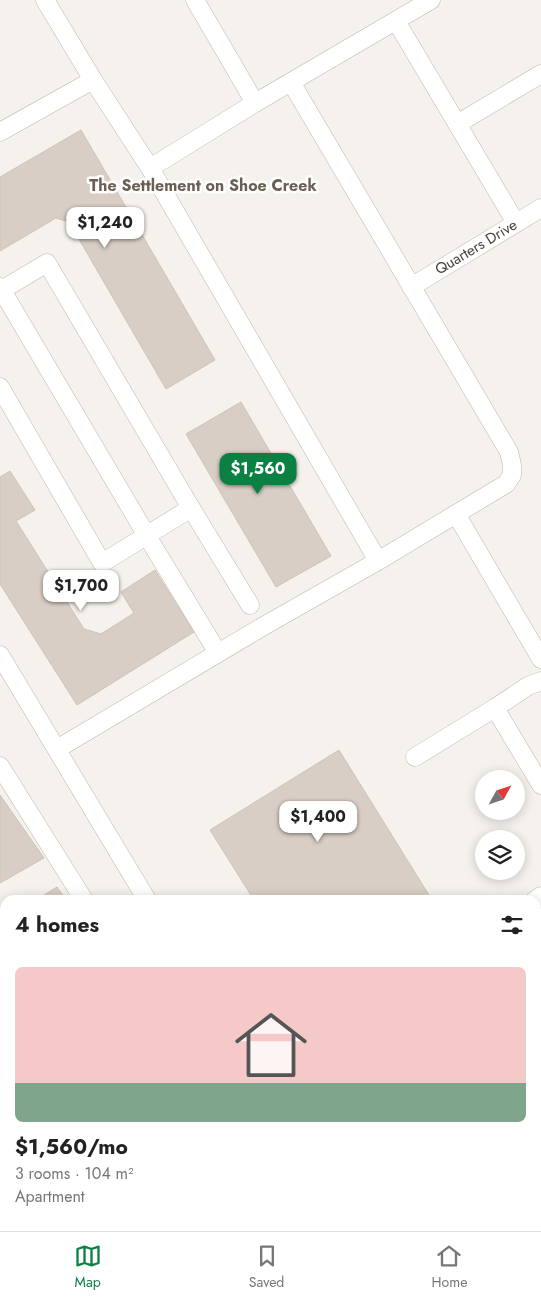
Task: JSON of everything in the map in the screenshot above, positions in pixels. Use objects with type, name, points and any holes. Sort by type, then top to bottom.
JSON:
[{"type":"street","points":[[45,0],[93,80],[150,168],[378,560]]},
{"type":"street","points":[[150,168],[255,103],[431,0]]},
{"type":"street","points":[[198,1],[255,103]]},
{"type":"street","points":[[396,21],[516,223]]},
{"type":"street","points":[[457,124],[541,74]]},
{"type":"street","points":[[0,132],[93,80]]},
{"type":"street","points":[[57,749],[506,484],[512,475],[509,452],[291,82]]},
{"type":"street","name":"Quarters Drive","points":[[411,287],[541,208]]},
{"type":"street","points":[[218,654],[1,289],[47,263],[250,605]]},
{"type":"street","points":[[0,387],[102,563],[191,508]]},
{"type":"street","points":[[456,514],[541,659]]},
{"type":"street","points":[[0,655],[144,895]]},
{"type":"street","points":[[415,757],[528,686],[541,681]]},
{"type":"street","points":[[495,708],[541,785]]},
{"type":"street","points":[[0,766],[81,895]]},
{"type":"building","points":[[81,130],[215,360],[166,389],[69,222],[56,218],[0,251],[0,177]]},
{"type":"building","points":[[241,402],[331,556],[276,587],[186,434]]},
{"type":"building","points":[[10,471],[35,510],[16,521],[84,629],[101,634],[134,613],[121,592],[155,570],[194,632],[77,705],[0,584],[0,477]]},
{"type":"building","points":[[339,750],[429,895],[251,895],[210,830]]},
{"type":"building","points":[[0,795],[44,858],[0,883]]},
{"type":"building","points":[[57,887],[63,895],[44,895]]},
{"type":"district","name":"The Settlement on Shoe Creek","points":[[203,185]]}]
